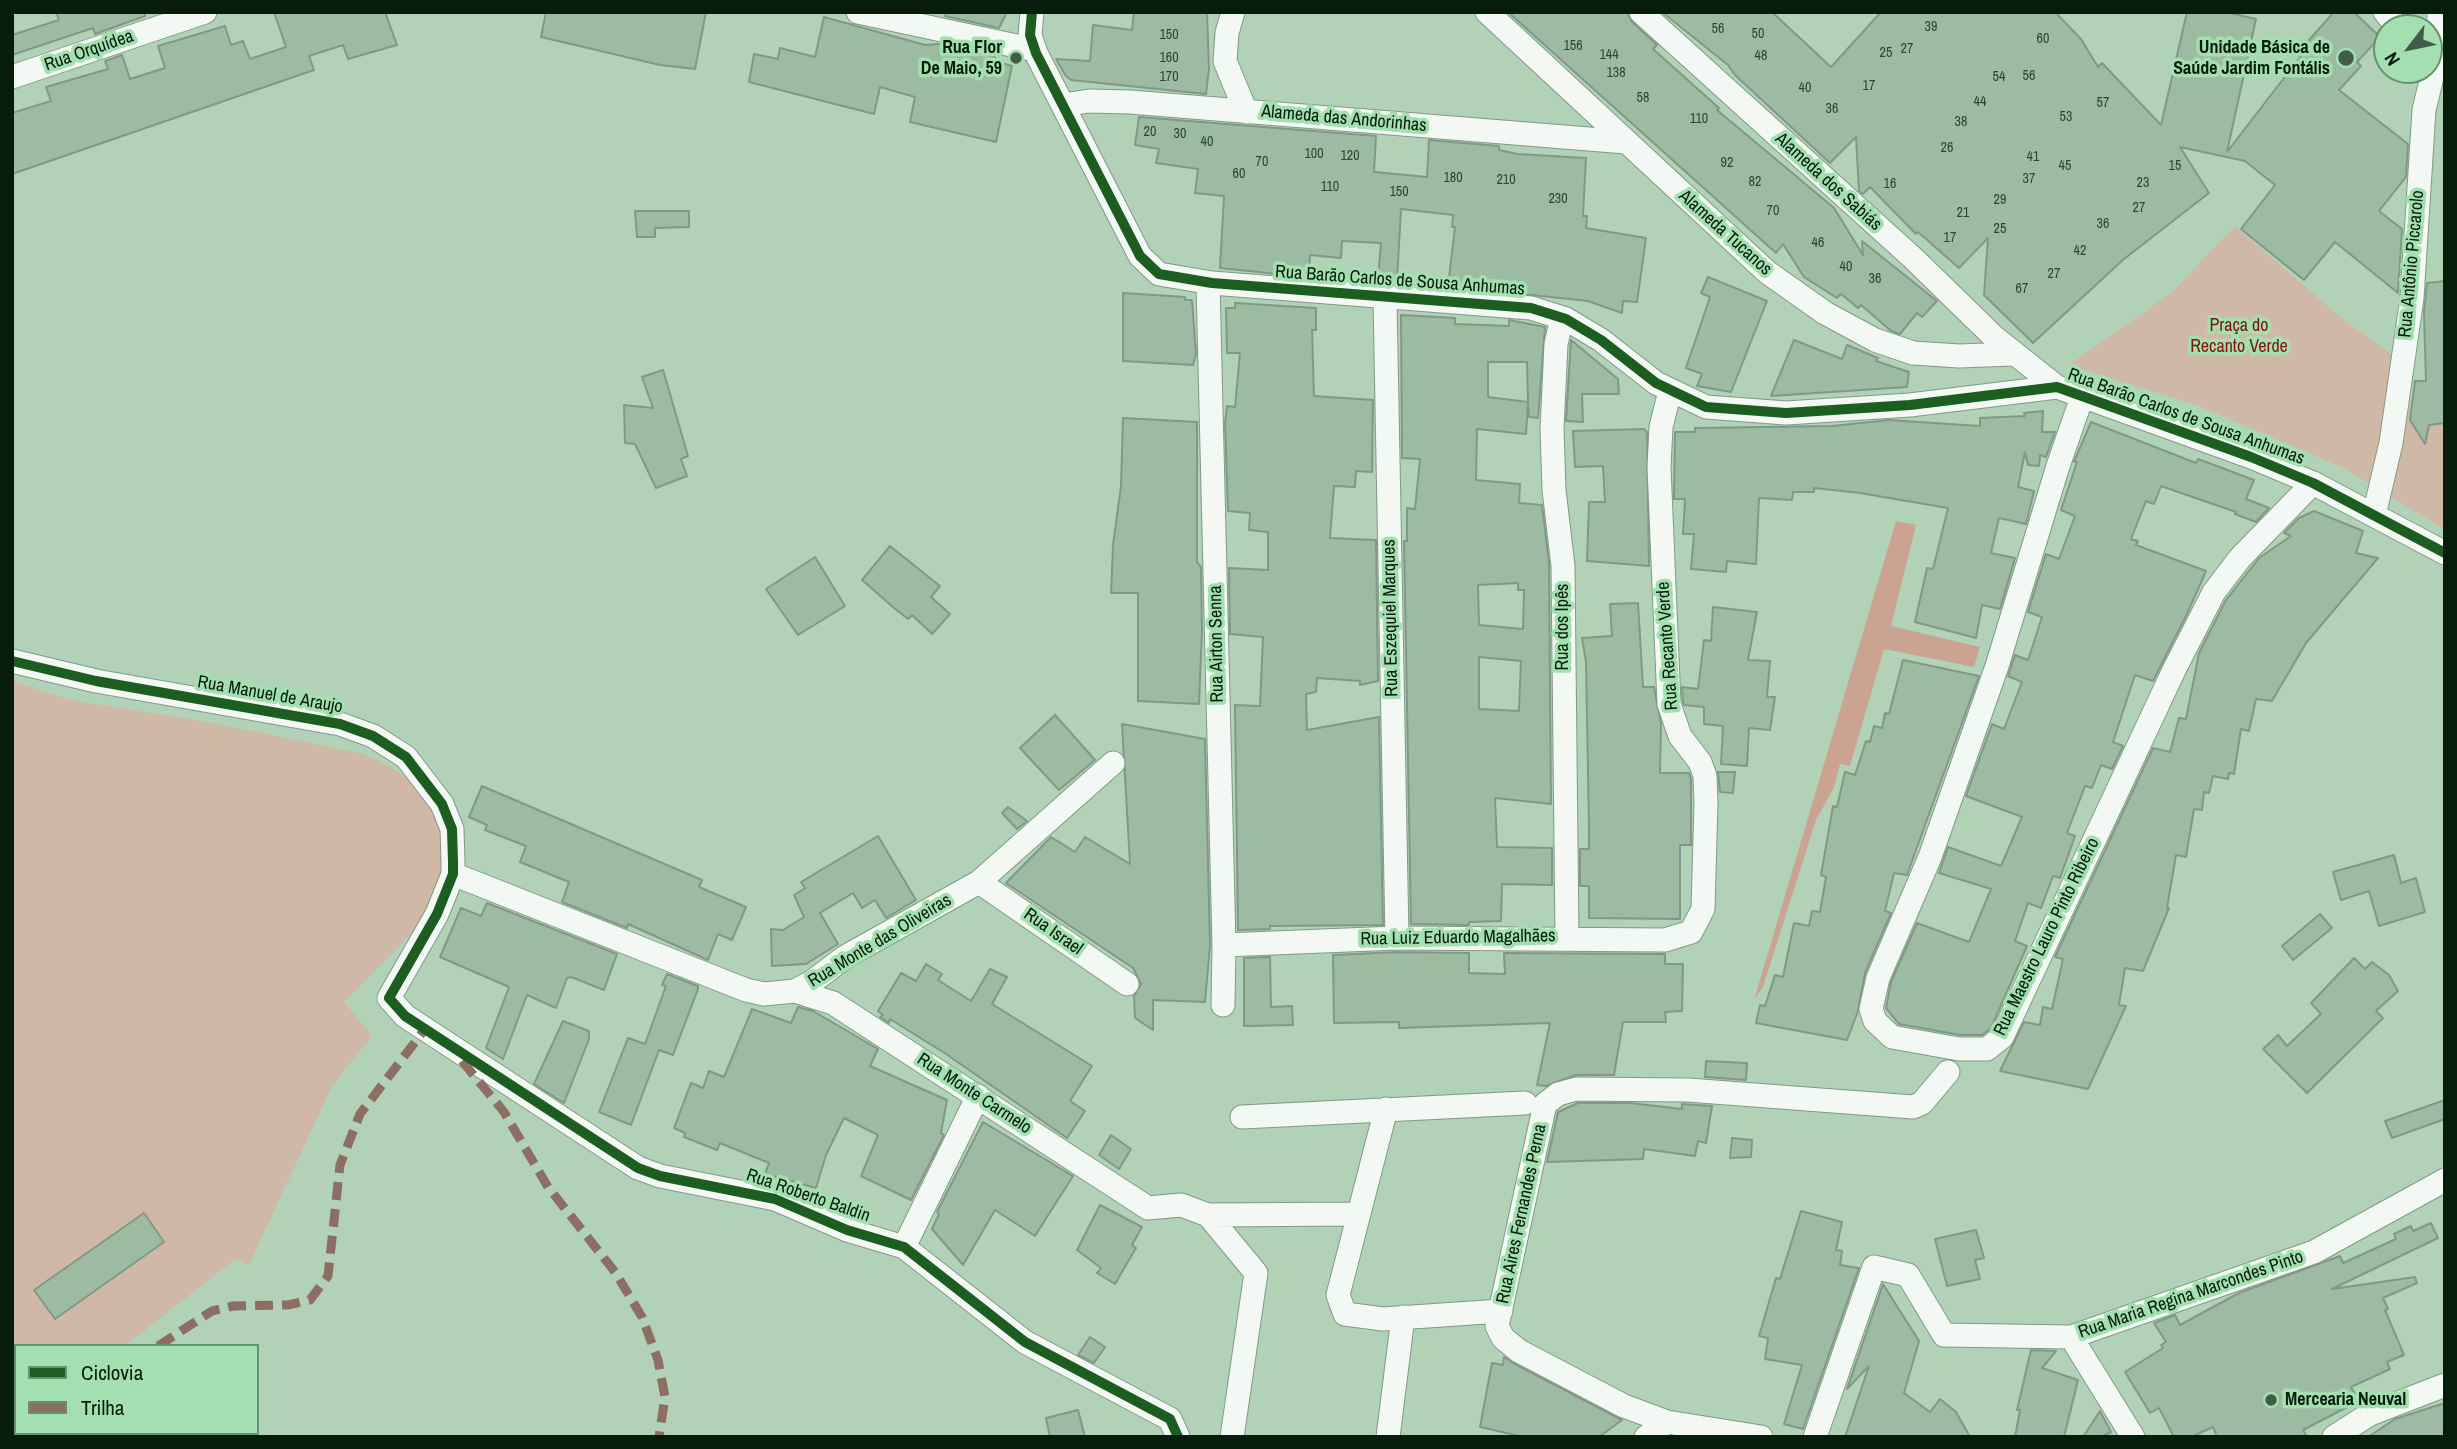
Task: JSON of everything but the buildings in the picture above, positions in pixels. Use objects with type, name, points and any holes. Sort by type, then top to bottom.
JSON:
[{"type":"street","name":"Rua Orquídea","points":[[12,77],[205,12]]},
{"type":"street","points":[[858,12],[1035,50],[1029,23],[1032,12]]},
{"type":"street","points":[[1233,12],[1227,33],[1225,61],[1246,112]]},
{"type":"street","name":"Alameda Tucanos","points":[[1487,12],[1767,272],[1825,313],[1875,340],[1913,353],[2013,354]]},
{"type":"street","name":"Alameda dos Sabiás","points":[[1641,12],[1914,259],[2013,354],[2057,387]]},
{"type":"street","name":"Rua Barão Carlos de Sousa Anhumas","points":[[1035,50],[1140,256],[1159,274],[1208,283],[1531,309],[1562,318],[1601,340],[1670,391],[1706,407],[1786,412],[1910,405],[2057,387],[2251,457],[2314,483],[2445,552]]},
{"type":"street","name":"Rua Antônio Piccarolo","points":[[2374,515],[2392,443],[2412,298],[2424,110],[2433,84]]},
{"type":"street","name":"Alameda das Andorinhas","points":[[1063,105],[1116,102],[1626,142]]},
{"type":"street","name":"Rua Airton Senna","points":[[1208,283],[1224,944],[1223,1005]]},
{"type":"street","name":"Rua Eszequiel Marques","points":[[1385,299],[1397,938]]},
{"type":"street","name":"Rua dos Ipês","points":[[1562,318],[1556,344],[1552,429],[1563,566],[1567,937]]},
{"type":"street","name":"Rua Recanto Verde","points":[[1670,391],[1661,428],[1659,467],[1669,704],[1680,736],[1700,762],[1705,776],[1703,909],[1691,932]]},
{"type":"street","name":"Rua Maestro Lauro Pinto Ribeiro","points":[[2082,397],[1997,666],[1930,857],[1878,978],[1871,1009],[1875,1020],[1892,1037],[1959,1049],[1987,1049],[2001,1037],[2174,670],[2214,592],[2240,558],[2314,483]]},
{"type":"street","name":"Rua Manuel de Araujo","points":[[12,661],[75,676],[340,724],[373,736],[406,757],[442,804],[452,829],[453,874]]},
{"type":"street","name":"Rua Monte das Oliveiras","points":[[453,874],[746,990],[764,994],[795,990],[812,982],[845,957],[979,882],[1113,763]]},
{"type":"street","name":"Rua Roberto Baldin","points":[[453,874],[437,914],[389,998],[405,1016],[638,1168],[660,1176],[775,1199],[848,1230],[904,1247],[1025,1342],[1170,1419],[1178,1437]]},
{"type":"street","name":"Rua Israel","points":[[979,882],[1128,984]]},
{"type":"street","name":"Rua Luiz Eduardo Magalhães","points":[[1224,944],[1397,938],[1567,937],[1665,940],[1691,932]]},
{"type":"street","name":"Rua Monte Carmelo","points":[[795,990],[834,1003],[1148,1208],[1181,1205],[1208,1215]]},
{"type":"street","name":"Rua Aires Fernandes Perna","points":[[1761,1437],[1667,1422],[1624,1406],[1519,1351],[1503,1338],[1497,1326],[1545,1104],[1551,1098],[1576,1089],[1688,1090],[1913,1107],[1922,1103],[1948,1072]]},
{"type":"street","points":[[904,1247],[978,1096]]},
{"type":"street","points":[[1242,1116],[1525,1103]]},
{"type":"street","points":[[1386,1110],[1338,1295],[1345,1314],[1383,1318],[1501,1311]]},
{"type":"street","name":"Rua Maria Regina Marcondes Pinto","points":[[2133,1437],[2071,1337],[2314,1252],[2445,1180]]},
{"type":"street","points":[[1208,1215],[1358,1214]]},
{"type":"street","points":[[1208,1215],[1256,1273],[1232,1437]]},
{"type":"street","points":[[1815,1437],[1874,1267],[1908,1275],[1944,1335],[2071,1337]]},
{"type":"street","points":[[1388,1437],[1404,1317]]},
{"type":"street","points":[[2334,1437],[2370,1414],[2445,1385]]},
{"type":"street","points":[[1646,1437],[1667,1422]]},
{"type":"green space","name":"Praça do Recanto Verde","points":[[2235,226],[2344,320],[2393,355],[2391,440],[2414,396],[2445,419],[2445,530],[2346,469],[2199,406],[2069,365],[2171,293]]},
{"type":"green space","points":[[12,681],[71,700],[214,723],[363,754],[391,767],[418,786],[440,820],[447,853],[440,888],[424,921],[344,1002],[372,1036],[332,1086],[249,1265],[235,1259],[128,1344],[14,1344],[12,1421]]},
{"type":"shaded area","points":[[1896,521],[1916,525],[1891,626],[1980,647],[1974,667],[1884,649],[1850,766],[1840,764],[1834,787],[1816,820],[1763,987],[1754,1000]]},
{"type":"marked path","points":[[161,1344],[212,1311],[233,1306],[288,1305],[310,1300],[328,1276],[340,1165],[360,1114],[425,1029]]},
{"type":"marked path","points":[[462,1061],[504,1112],[548,1187],[615,1272],[642,1317],[658,1360],[665,1397],[659,1437]]},
{"type":"cycle path","points":[[1032,12],[1030,35],[1036,53],[1140,256],[1159,274],[1212,283],[1531,308],[1566,319],[1601,340],[1656,383],[1706,407],[1786,413],[1910,405],[2057,387],[2251,457],[2313,483],[2445,553]]},
{"type":"cycle path","points":[[12,661],[96,681],[340,724],[373,736],[406,757],[442,804],[452,829],[453,874],[437,914],[389,998],[405,1016],[638,1168],[660,1176],[775,1199],[847,1230],[904,1247],[1025,1342],[1170,1419],[1178,1437]]},
{"type":"place","name":"Rua Flor De Maio, 59","points":[[1016,58]]},
{"type":"place","name":"Unidade Básica de Saúde Jardim Fontális","points":[[2346,58]]},
{"type":"place","name":"Mercearia Neuval","points":[[2271,1400]]}]
